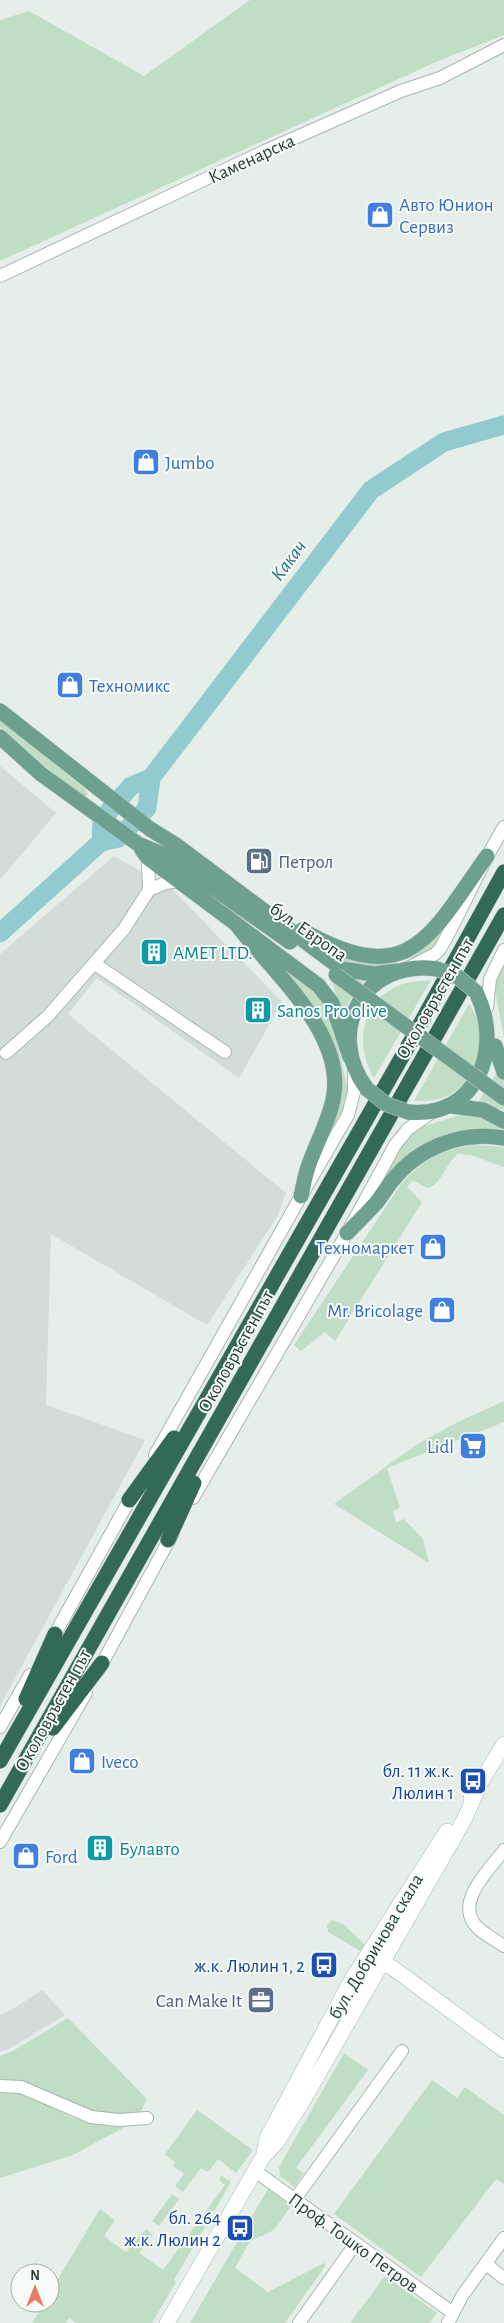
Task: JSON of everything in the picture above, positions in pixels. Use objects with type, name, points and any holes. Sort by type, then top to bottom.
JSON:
[{"type":"highway","name":"Околовръстен път","points":[[0,1760],[407,1048],[504,872]]},
{"type":"highway","name":"Околовръстен път","points":[[0,1805],[225,1411],[504,915]]},
{"type":"highway","points":[[129,1500],[219,1376]]},
{"type":"highway","points":[[168,1540],[225,1411]]},
{"type":"highway","points":[[0,1760],[55,1634]]},
{"type":"highway","points":[[15,1779],[102,1663]]},
{"type":"main road","name":"бул. Европа","points":[[0,711],[150,829],[176,845],[342,969],[374,974],[401,970]]},
{"type":"main road","name":"бул. Европа","points":[[0,737],[41,774],[87,808],[138,844],[171,858],[336,975],[504,1098]]},
{"type":"main road","name":"бул. Европа","points":[[150,829],[171,858]]},
{"type":"main road","name":"бул. Европа","points":[[138,844],[148,858],[181,881],[327,994],[338,1017],[352,1063]]},
{"type":"main road","points":[[270,914],[350,953],[364,956],[388,956],[412,949],[424,940],[438,925],[486,856]]},
{"type":"main road","points":[[236,924],[310,1015],[329,1049],[333,1063],[334,1094],[310,1161],[300,1196]]},
{"type":"main road","points":[[437,969],[458,977],[476,992],[487,1008],[493,1026],[494,1044],[491,1063],[480,1084],[472,1093],[452,1106],[432,1112],[408,1112],[386,1104],[367,1090],[352,1063],[349,1028],[356,1007],[369,989],[387,976],[401,970],[437,969]]},
{"type":"main road","points":[[494,1044],[504,1072]]},
{"type":"main road","points":[[452,1106],[483,1110],[504,1121]]},
{"type":"main road","points":[[347,1233],[376,1203],[392,1180],[421,1153],[436,1146],[473,1136],[504,1138]]},
{"type":"main road","name":"бул. Добринова скала","points":[[263,2157],[267,2138],[364,1960],[456,1817],[476,1791],[504,1744]]},
{"type":"main road","name":"бул. Добринова скала","points":[[168,2323],[263,2157],[278,2142],[291,2121],[464,1820],[476,1791]]},
{"type":"main road","points":[[376,1940],[383,1962]]},
{"type":"main road","points":[[364,1960],[383,1962],[504,2050]]},
{"type":"street","name":"Каменарска","points":[[0,276],[265,151],[401,91],[445,76],[504,45]]},
{"type":"street","points":[[401,970],[435,954],[440,949],[478,880],[486,856],[504,828]]},
{"type":"street","points":[[148,858],[149,890]]},
{"type":"street","points":[[6,1053],[48,1016],[95,964],[124,929],[149,890],[165,883],[181,881]]},
{"type":"street","points":[[487,1008],[490,979],[504,950]]},
{"type":"street","points":[[95,964],[224,1052]]},
{"type":"street","name":"Околовръстен път","points":[[0,1727],[55,1634],[300,1196],[348,1115],[354,1092],[352,1063]]},
{"type":"street","name":"Околовръстен път","points":[[0,1842],[102,1663],[168,1540],[347,1233],[402,1134],[432,1112]]},
{"type":"street","points":[[504,1850],[474,1891],[470,1900],[469,1910],[472,1921],[478,1928],[504,1946]]},
{"type":"street","points":[[295,2199],[402,2051]]},
{"type":"street","points":[[0,2086],[20,2087],[91,2117],[119,2120],[147,2118]]},
{"type":"street","name":"Проф. Тошко Петров","points":[[255,2171],[356,2243],[450,2318]]},
{"type":"street","points":[[450,2318],[504,2238]]},
{"type":"street","points":[[299,2323],[356,2243]]},
{"type":"street","points":[[486,2264],[504,2278]]},
{"type":"shaded area","points":[[0,766],[56,813],[0,880]]},
{"type":"shaded area","points":[[114,856],[173,890],[282,1002],[239,1078],[97,978],[68,1014],[286,1193],[278,1215],[207,1325],[51,1234],[46,1405],[145,1440],[0,1706],[0,954]]},
{"type":"shaded area","points":[[42,1990],[65,2015],[11,2048],[0,2052],[0,2015]]},
{"type":"green space","points":[[250,0],[504,0],[504,35],[438,61],[0,261],[0,20],[29,11],[144,76]]},
{"type":"green space","points":[[0,720],[85,789],[88,795],[84,797],[62,781],[0,727]]},
{"type":"green space","points":[[449,919],[435,948],[422,955],[368,970],[339,963],[320,945],[381,961]]},
{"type":"green space","points":[[268,953],[325,999],[333,1024],[348,1090],[346,1106],[318,1158],[340,1073]]},
{"type":"green space","points":[[504,957],[504,1038],[495,981]]},
{"type":"green space","points":[[339,970],[365,980],[353,995],[344,1012],[341,1012],[332,981]]},
{"type":"green space","points":[[431,980],[374,1078],[364,1052],[363,1038],[369,1012],[387,992],[400,985]]},
{"type":"green space","points":[[469,1004],[476,1016],[480,1029],[481,1043],[474,1069],[457,1090],[445,1097],[414,1101]]},
{"type":"green space","points":[[499,1069],[504,1078],[504,1110],[477,1104]]},
{"type":"green space","points":[[472,1114],[504,1124],[504,1134],[467,1133],[373,1192],[412,1130],[460,1115]]},
{"type":"green space","points":[[474,1145],[504,1147],[504,1167],[471,1155],[458,1154],[432,1186],[427,1188],[413,1180],[407,1187],[422,1202],[335,1341],[325,1332],[301,1351],[294,1345],[401,1184],[417,1168],[433,1157],[451,1150]]},
{"type":"green space","points":[[504,1401],[504,1422],[387,1468],[400,1508],[393,1511],[396,1522],[404,1519],[423,1539],[429,1563],[334,1504],[416,1445],[458,1422]]},
{"type":"green space","points":[[332,1920],[343,1924],[366,1946],[362,1952],[328,1932],[327,1925]]},
{"type":"green space","points":[[68,2018],[147,2099],[139,2115],[106,2115],[0,2081],[0,2056],[13,2051]]},
{"type":"green space","points":[[344,2053],[368,2070],[296,2168],[304,2173],[294,2187],[280,2176],[279,2167]]},
{"type":"green space","points":[[432,2080],[457,2098],[465,2087],[504,2115],[504,2184],[496,2179],[421,2277],[334,2214]]},
{"type":"green space","points":[[21,2092],[73,2118],[92,2123],[130,2124],[73,2155],[0,2178],[0,2093]]},
{"type":"green space","points":[[197,2110],[253,2150],[236,2173],[218,2159],[208,2172],[201,2168],[183,2192],[175,2186],[184,2174],[173,2166],[175,2162],[165,2154]]},
{"type":"green space","points":[[222,2176],[231,2182],[174,2280],[176,2282],[152,2323],[76,2323],[69,2318],[66,2323],[32,2323],[38,2313],[60,2313],[60,2275],[100,2209],[115,2220],[104,2236],[126,2252],[146,2229],[153,2235],[139,2253],[163,2270],[225,2185],[219,2180]]},
{"type":"green space","points":[[268,2189],[291,2206],[274,2230],[250,2241],[235,2268],[268,2292],[324,2263],[326,2265],[285,2323],[190,2323]]},
{"type":"green space","points":[[172,2194],[179,2199],[159,2226],[152,2221]]},
{"type":"green space","points":[[385,2276],[437,2313],[429,2323],[350,2323]]},
{"type":"waterway","name":"Какач","points":[[101,842],[102,822],[110,810],[131,786],[151,778],[371,490],[444,442],[504,425]]},
{"type":"waterway","name":"Какач","points":[[0,933],[101,842],[119,838],[147,808],[151,778]]},
{"type":"place","name":"Авто Юнион Сервиз","points":[[380,215]]},
{"type":"place","name":"Jumbo","points":[[146,462]]},
{"type":"place","name":"Техномикс","points":[[70,685]]},
{"type":"place","name":"Петрол","points":[[259,861]]},
{"type":"place","name":"AMET LTD.","points":[[154,952]]},
{"type":"place","name":"Sanos Pro olive","points":[[258,1010]]},
{"type":"place","name":"Техномаркет","points":[[433,1247]]},
{"type":"place","name":"Mr. Bricolage","points":[[442,1310]]},
{"type":"place","name":"Lidl","points":[[473,1446]]},
{"type":"place","name":"Iveco","points":[[82,1761]]},
{"type":"place","name":"бл. 11 ж.к. Люлин 1","points":[[473,1781]]},
{"type":"place","name":"Булавто","points":[[100,1848]]},
{"type":"place","name":"Ford","points":[[26,1856]]},
{"type":"place","name":"ж.к. Люлин 1, 2","points":[[324,1965]]},
{"type":"place","name":"Can Make It","points":[[261,2000]]},
{"type":"place","name":"бл. 264 ж.к. Люлин 2","points":[[240,2228]]}]
